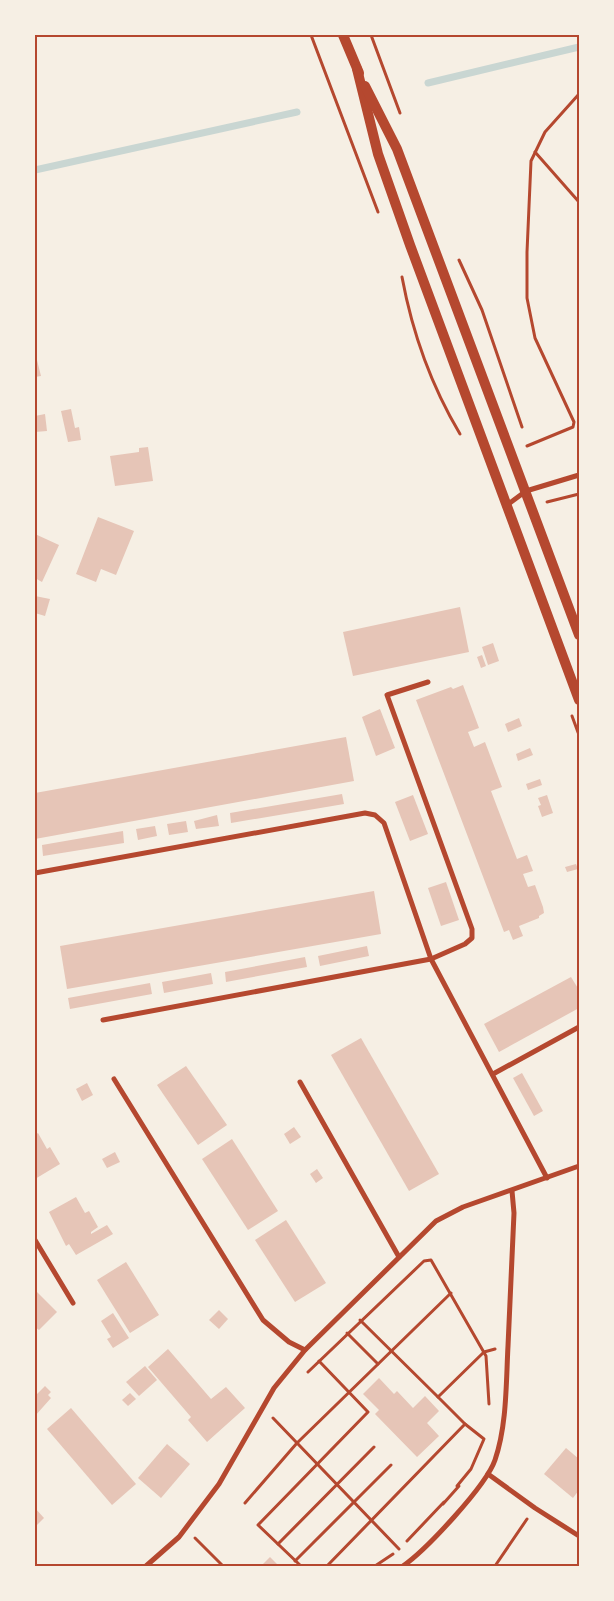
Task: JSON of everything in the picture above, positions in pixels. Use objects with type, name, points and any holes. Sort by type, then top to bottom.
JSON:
[{"type":"main road","points":[[343,35],[357,69],[397,149],[579,634]]},
{"type":"main road","points":[[357,69],[381,163],[579,700]]},
{"type":"street","points":[[507,506],[526,491],[579,476]]},
{"type":"street","points":[[102,1020],[431,959],[465,944],[472,938],[472,929],[387,695],[428,682]]},
{"type":"street","points":[[35,873],[365,812],[375,815],[384,823],[431,959],[547,1178]]},
{"type":"street","points":[[493,1074],[579,1028]]},
{"type":"street","points":[[114,1079],[263,1320],[289,1342],[304,1350]]},
{"type":"street","points":[[300,1082],[399,1257]]},
{"type":"street","points":[[146,1566],[185,1529],[219,1484],[274,1388],[304,1350],[436,1221],[463,1207],[579,1166]]},
{"type":"street","points":[[403,1566],[440,1531],[488,1474],[495,1460],[501,1433],[507,1366],[514,1213],[512,1191]]},
{"type":"street","points":[[35,1240],[73,1304]]},
{"type":"street","points":[[488,1474],[535,1508],[579,1536]]},
{"type":"path","points":[[511,449],[528,446],[572,427],[574,422],[535,338],[527,298],[531,161],[545,132],[579,94]]},
{"type":"path","points":[[535,152],[579,202]]},
{"type":"path","points":[[579,260],[579,284]]},
{"type":"path","points":[[307,1373],[360,1320],[424,1261],[431,1260],[484,1352],[490,1413]]},
{"type":"path","points":[[245,1503],[297,1443],[451,1293]]},
{"type":"path","points":[[360,1320],[465,1424],[484,1439],[471,1469],[443,1504]]},
{"type":"path","points":[[347,1333],[378,1364]]},
{"type":"path","points":[[438,1397],[484,1352],[508,1345]]},
{"type":"path","points":[[301,1566],[258,1525],[368,1412],[319,1361]]},
{"type":"path","points":[[278,1411],[273,1419],[399,1549]]},
{"type":"path","points":[[327,1566],[465,1424]]},
{"type":"path","points":[[375,1566],[399,1549],[479,1464],[488,1430]]},
{"type":"path","points":[[278,1544],[374,1447]]},
{"type":"path","points":[[296,1561],[391,1465]]},
{"type":"path","points":[[495,1566],[535,1508]]},
{"type":"path","points":[[185,1529],[223,1566]]},
{"type":"building","points":[[35,357],[41,376],[35,377]]},
{"type":"building","points":[[71,409],[75,428],[79,427],[81,440],[68,442],[61,411]]},
{"type":"building","points":[[45,414],[47,431],[35,432],[35,416]]},
{"type":"building","points":[[148,447],[153,481],[115,486],[110,456],[139,452],[139,448]]},
{"type":"building","points":[[98,517],[134,531],[116,575],[101,569],[96,582],[76,574]]},
{"type":"building","points":[[35,534],[59,545],[42,582],[35,578]]},
{"type":"building","points":[[35,596],[50,599],[45,616],[35,613]]},
{"type":"building","points":[[460,607],[469,652],[353,676],[343,632]]},
{"type":"building","points":[[493,643],[499,661],[488,665],[482,647]]},
{"type":"building","points":[[482,655],[486,666],[481,668],[477,657]]},
{"type":"building","points":[[463,685],[479,728],[468,732],[474,747],[485,742],[502,787],[491,791],[517,859],[527,855],[533,871],[523,874],[528,887],[535,885],[543,907],[544,913],[539,918],[519,926],[523,936],[513,940],[509,930],[504,932],[416,700],[451,687],[453,689]]},
{"type":"building","points":[[380,709],[395,748],[376,756],[362,717]]},
{"type":"building","points":[[519,718],[522,726],[508,732],[505,724]]},
{"type":"building","points":[[346,737],[354,781],[35,839],[35,793]]},
{"type":"building","points":[[530,748],[533,755],[518,761],[516,754]]},
{"type":"building","points":[[540,779],[542,785],[528,790],[526,784]]},
{"type":"building","points":[[342,794],[344,804],[231,823],[230,813]]},
{"type":"building","points":[[413,795],[428,834],[410,841],[395,802]]},
{"type":"building","points":[[547,795],[553,813],[542,817],[538,806],[541,805],[538,798]]},
{"type":"building","points":[[217,815],[219,826],[196,829],[194,821]]},
{"type":"building","points":[[186,821],[188,832],[169,835],[167,824]]},
{"type":"building","points":[[155,826],[157,836],[138,840],[136,829]]},
{"type":"building","points":[[123,831],[124,843],[43,856],[42,845]]},
{"type":"building","points":[[576,864],[578,869],[567,872],[565,867]]},
{"type":"building","points":[[446,882],[459,920],[441,926],[428,888]]},
{"type":"building","points":[[374,891],[381,934],[67,989],[60,946]]},
{"type":"building","points":[[367,946],[369,956],[320,966],[318,956]]},
{"type":"building","points":[[305,957],[307,967],[226,982],[225,972]]},
{"type":"building","points":[[211,973],[213,984],[164,993],[162,982]]},
{"type":"building","points":[[571,977],[579,990],[579,1008],[499,1052],[484,1024]]},
{"type":"building","points":[[150,983],[152,994],[70,1009],[68,998]]},
{"type":"building","points":[[361,1038],[439,1174],[409,1191],[331,1055]]},
{"type":"building","points":[[186,1066],[227,1125],[198,1145],[157,1085]]},
{"type":"building","points":[[522,1073],[543,1111],[534,1116],[513,1078]]},
{"type":"building","points":[[87,1083],[93,1095],[82,1101],[76,1089]]},
{"type":"building","points":[[294,1127],[301,1137],[290,1144],[284,1134]]},
{"type":"building","points":[[38,1133],[47,1149],[50,1147],[60,1164],[35,1179],[35,1135]]},
{"type":"building","points":[[232,1139],[278,1211],[248,1230],[202,1159]]},
{"type":"building","points":[[115,1152],[120,1162],[107,1168],[102,1159]]},
{"type":"building","points":[[317,1169],[323,1178],[316,1183],[310,1174]]},
{"type":"building","points":[[76,1197],[85,1213],[89,1211],[98,1227],[91,1234],[107,1225],[113,1234],[76,1255],[69,1244],[66,1246],[49,1212]]},
{"type":"building","points":[[286,1220],[326,1283],[295,1302],[255,1240]]},
{"type":"building","points":[[126,1262],[159,1315],[130,1333],[97,1280]]},
{"type":"building","points":[[35,1290],[57,1312],[39,1330],[35,1327]]},
{"type":"building","points":[[219,1310],[228,1319],[219,1329],[209,1320]]},
{"type":"building","points":[[113,1313],[129,1338],[113,1348],[107,1339],[111,1337],[101,1321]]},
{"type":"building","points":[[168,1349],[211,1399],[226,1387],[245,1408],[207,1442],[188,1420],[191,1417],[148,1367]]},
{"type":"building","points":[[145,1366],[157,1380],[139,1396],[126,1382]]},
{"type":"building","points":[[379,1378],[394,1394],[397,1391],[413,1408],[425,1396],[439,1411],[427,1423],[439,1436],[417,1457],[375,1414],[379,1410],[363,1394]]},
{"type":"building","points":[[45,1386],[51,1392],[48,1395],[51,1398],[35,1416],[35,1396]]},
{"type":"building","points":[[130,1393],[136,1399],[128,1406],[122,1400]]},
{"type":"building","points":[[71,1408],[136,1484],[112,1505],[47,1429]]},
{"type":"building","points":[[167,1444],[190,1464],[161,1498],[138,1478]]},
{"type":"building","points":[[566,1448],[579,1459],[579,1490],[573,1498],[544,1474]]},
{"type":"building","points":[[35,1508],[44,1518],[35,1527]]},
{"type":"building","points":[[270,1557],[279,1566],[261,1566]]},
{"type":"waterway","points":[[428,83],[579,47]]},
{"type":"waterway","points":[[35,170],[297,112]]}]
